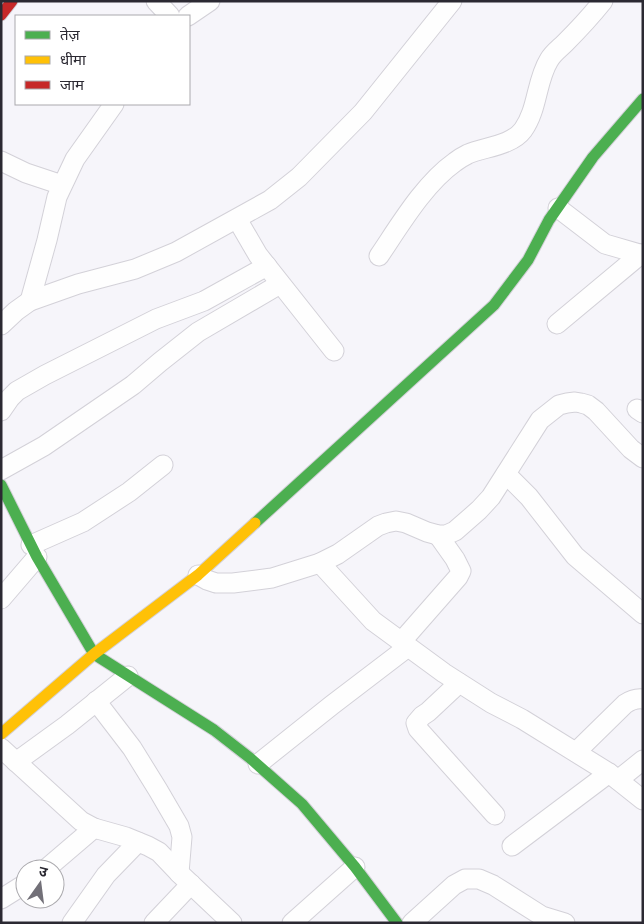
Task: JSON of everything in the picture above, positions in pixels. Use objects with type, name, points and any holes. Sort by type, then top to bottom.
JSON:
[{"type":"street","points":[[1,15],[12,1]]},
{"type":"street","points":[[156,1],[169,15]]},
{"type":"street","points":[[189,15],[210,1]]},
{"type":"street","points":[[1,325],[30,301],[78,284],[135,269],[176,252],[270,200],[331,146],[363,112],[452,1]]},
{"type":"street","points":[[379,256],[420,198],[436,178],[454,162],[468,154],[508,141],[522,132],[536,98],[541,74],[550,57],[589,18],[603,1]]},
{"type":"street","points":[[1,734],[94,654],[198,575],[494,305],[528,260],[549,220],[593,158],[643,99]]},
{"type":"street","points":[[30,301],[57,197],[62,185],[75,159],[113,105]]},
{"type":"street","points":[[1,161],[26,173],[62,185]]},
{"type":"street","points":[[558,208],[605,244],[642,254]]},
{"type":"street","points":[[237,219],[258,255],[334,351]]},
{"type":"street","points":[[557,324],[642,254]]},
{"type":"street","points":[[1,411],[17,391],[45,375],[156,319],[204,301],[267,266]]},
{"type":"street","points":[[1,470],[44,446],[133,385],[198,332],[280,284]]},
{"type":"street","points":[[198,575],[216,583],[233,583],[272,578],[320,563],[338,554],[378,526],[396,521],[438,535],[446,535],[455,531],[491,497],[540,420],[559,405],[575,402],[588,405],[596,411],[631,449],[643,458]]},
{"type":"street","points":[[1,599],[34,551],[129,492],[163,465]]},
{"type":"street","points":[[506,474],[528,497],[575,556],[643,614]]},
{"type":"street","points":[[1,485],[34,551],[94,654],[214,730],[258,764],[302,804],[355,867],[398,923]]},
{"type":"street","points":[[258,764],[405,644],[458,578],[461,571],[438,535]]},
{"type":"street","points":[[320,563],[373,620],[405,644],[459,683],[576,752],[614,777],[643,800]]},
{"type":"street","points":[[16,762],[67,725],[128,676]]},
{"type":"street","points":[[459,683],[416,723],[418,729],[495,815]]},
{"type":"street","points":[[576,752],[625,704],[638,698],[643,699]]},
{"type":"street","points":[[96,701],[132,748],[179,826],[182,837],[185,879],[154,923]]},
{"type":"street","points":[[1,748],[81,821],[94,828],[126,837],[159,852],[232,923]]},
{"type":"street","points":[[512,846],[614,777],[643,760]]},
{"type":"street","points":[[58,859],[94,828]]},
{"type":"street","points":[[72,923],[106,874],[138,842]]},
{"type":"street","points":[[292,923],[355,867]]},
{"type":"street","points":[[412,923],[454,885],[466,879],[479,879],[493,885],[542,916],[564,923]]},
{"type":"street","points":[[1,899],[15,890]]},
{"type":"traffic: fast","points":[[255,523],[494,305],[528,260],[549,220],[593,157],[643,99]]},
{"type":"traffic: fast","points":[[1,485],[37,557],[94,654],[214,730],[250,758],[302,804],[355,867],[397,923]]},
{"type":"traffic: slow","points":[[1,734],[94,654],[198,575],[255,523]]},
{"type":"traffic: jam","points":[[1,15],[12,1]]}]
